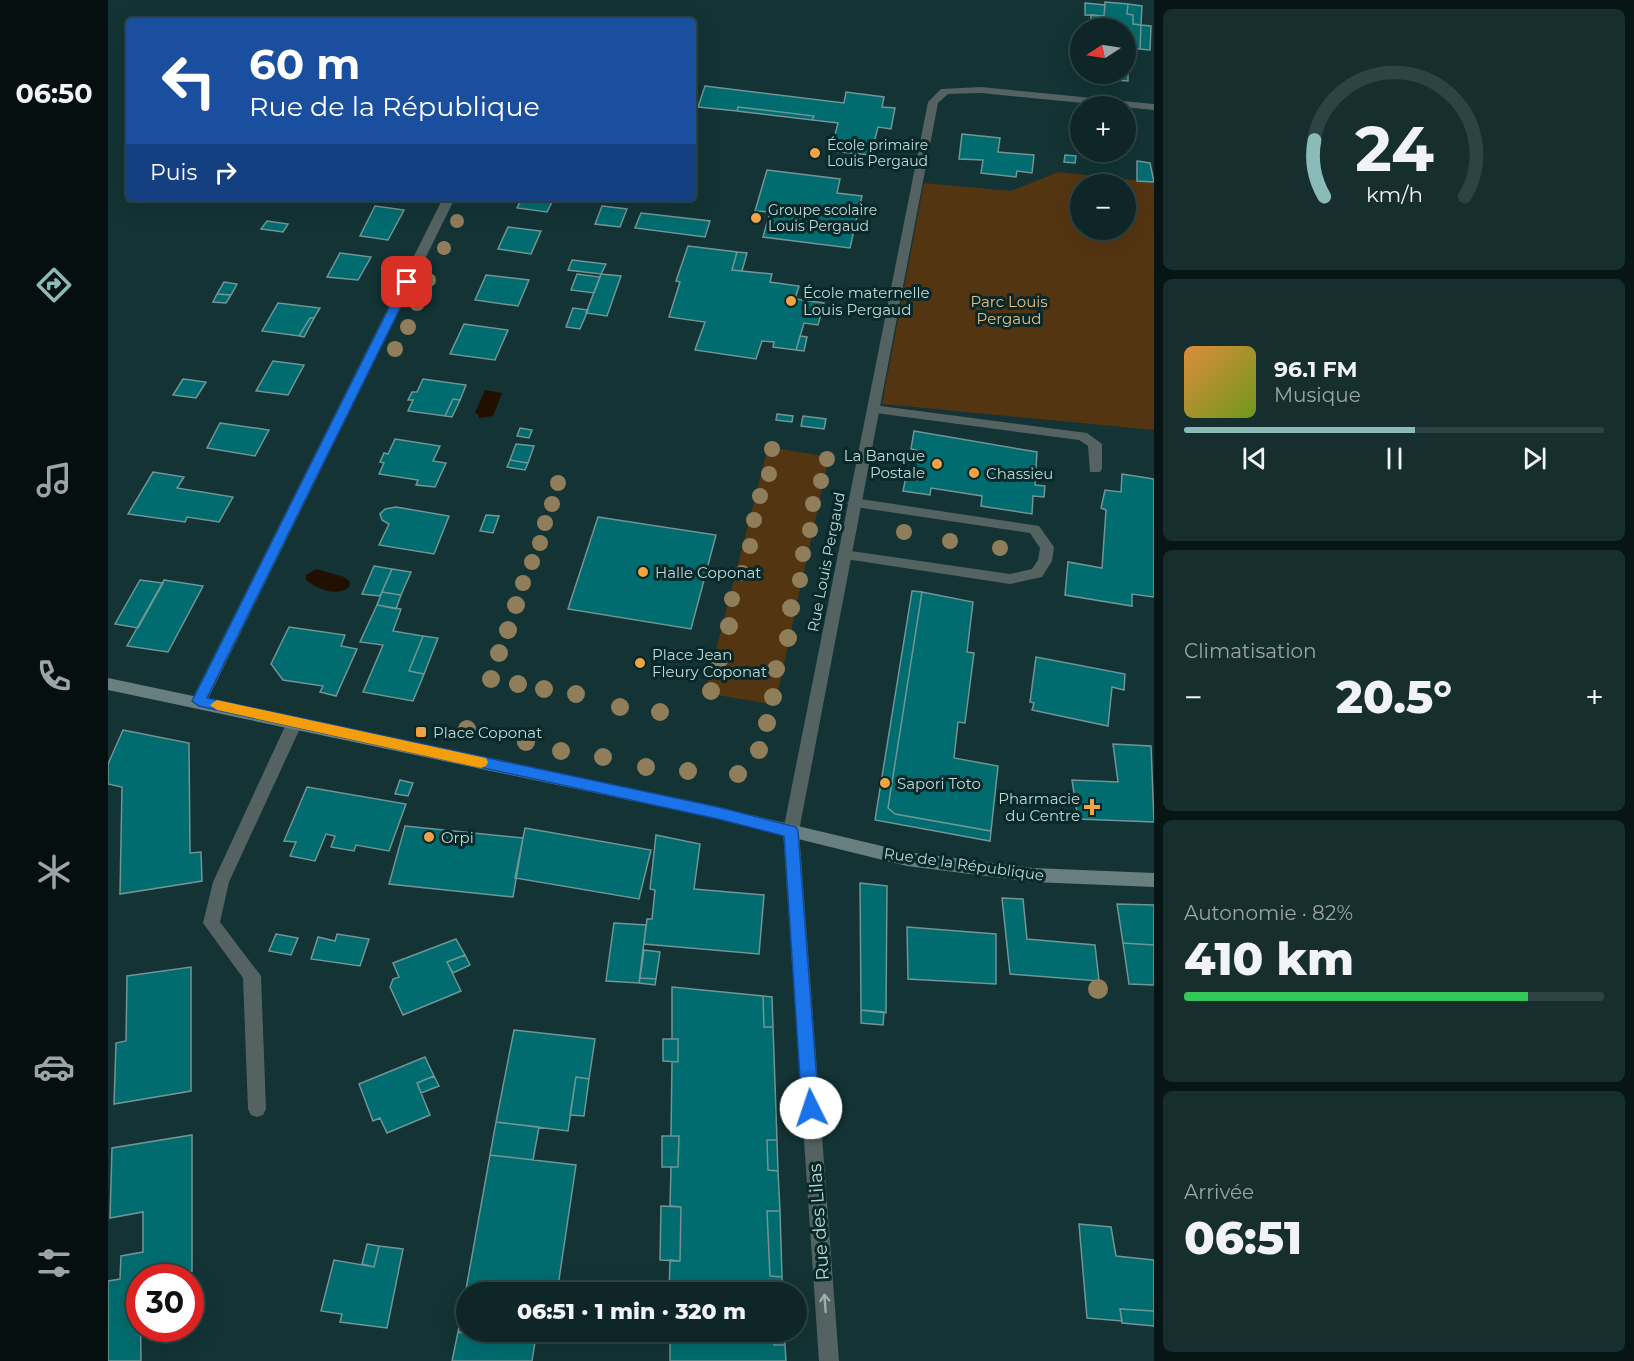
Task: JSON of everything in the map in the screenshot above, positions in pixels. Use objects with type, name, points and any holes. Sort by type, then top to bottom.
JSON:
[{"type":"street","name":"Rue Louis Pergaud","points":[[791,831],[933,102],[945,91],[981,90],[1154,106]]},
{"type":"street","points":[[199,701],[448,201]]},
{"type":"street","points":[[873,409],[1082,436],[1095,444],[1095,469]]},
{"type":"street","points":[[844,555],[1010,579],[1037,573],[1045,561],[1047,547],[1034,530],[854,502]]},
{"type":"street","name":"Rue de la République","points":[[108,684],[199,701],[718,813],[907,859],[1033,875],[1154,880]]},
{"type":"street","points":[[257,1109],[252,976],[211,922],[221,882],[294,722]]},
{"type":"street","name":"Rue des Lilas","points":[[791,831],[829,1361]]},
{"type":"green space","name":"Parc Louis Pergaud","points":[[1058,172],[1077,174],[1070,174],[1070,240],[1136,240],[1136,180],[1154,182],[1154,430],[882,404],[924,183],[1011,191]]},
{"type":"green space","points":[[768,447],[829,457],[775,705],[705,693]]},
{"type":"shaded area","points":[[485,390],[502,393],[493,416],[479,418],[475,413]]},
{"type":"shaded area","points":[[316,569],[344,577],[350,582],[349,587],[333,592],[315,586],[306,580],[306,575]]},
{"type":"building","points":[[1105,2],[1128,4],[1127,14],[1133,15],[1133,18],[1091,18],[1091,15],[1104,16]]},
{"type":"building","points":[[1085,3],[1105,5],[1104,16],[1085,15]]},
{"type":"building","points":[[1128,4],[1142,6],[1141,25],[1136,24],[1136,18],[1133,18],[1133,15],[1127,14]]},
{"type":"building","points":[[1136,24],[1141,25],[1140,49],[1136,49]]},
{"type":"building","points":[[1141,25],[1151,26],[1150,50],[1140,49]]},
{"type":"building","points":[[705,86],[844,103],[846,92],[884,97],[882,107],[895,108],[891,129],[878,127],[871,155],[831,151],[838,123],[812,120],[814,116],[738,107],[737,111],[698,107]]},
{"type":"building","points":[[738,107],[814,116],[812,120],[737,111]]},
{"type":"building","points":[[962,134],[1000,138],[998,152],[1034,155],[1032,173],[1017,171],[1016,177],[981,173],[983,160],[959,159]]},
{"type":"building","points":[[1065,155],[1070,155],[1070,162],[1075,162],[1075,163],[1064,162]]},
{"type":"building","points":[[1137,161],[1150,163],[1154,182],[1137,181]]},
{"type":"building","points":[[767,170],[840,179],[837,193],[862,196],[850,248],[763,237],[770,212],[755,211]]},
{"type":"building","points":[[520,201],[552,201],[547,212],[517,208]]},
{"type":"building","points":[[375,206],[404,210],[388,240],[360,236]]},
{"type":"building","points":[[602,206],[627,209],[620,227],[595,224]]},
{"type":"building","points":[[641,213],[710,221],[705,237],[635,228]]},
{"type":"building","points":[[267,221],[288,224],[283,232],[261,229]]},
{"type":"building","points":[[508,227],[541,231],[531,254],[498,249]]},
{"type":"building","points":[[688,246],[737,252],[732,270],[772,274],[770,282],[799,286],[795,299],[824,303],[818,325],[804,323],[796,350],[773,347],[774,342],[762,341],[756,359],[695,350],[705,322],[669,317],[680,282],[676,281]]},
{"type":"building","points":[[737,252],[747,253],[742,271],[732,270]]},
{"type":"building","points":[[340,253],[371,257],[358,280],[327,277]]},
{"type":"building","points":[[572,260],[606,264],[601,274],[568,270]]},
{"type":"building","points":[[577,274],[600,277],[594,293],[571,290]]},
{"type":"building","points":[[601,274],[621,276],[607,316],[586,313]]},
{"type":"building","points":[[486,275],[529,280],[518,306],[475,300]]},
{"type":"building","points":[[224,282],[237,284],[231,295],[217,294]]},
{"type":"building","points":[[217,294],[231,295],[226,303],[213,302]]},
{"type":"building","points":[[278,303],[320,308],[314,318],[310,318],[299,336],[262,331]]},
{"type":"building","points":[[573,308],[588,310],[580,329],[566,327]]},
{"type":"building","points":[[310,318],[314,318],[304,337],[299,336]]},
{"type":"building","points":[[464,324],[508,330],[495,360],[450,354]]},
{"type":"building","points":[[800,336],[807,337],[804,351],[796,350]]},
{"type":"building","points":[[273,361],[304,365],[288,395],[256,391]]},
{"type":"building","points":[[183,379],[206,382],[196,398],[173,395]]},
{"type":"building","points":[[423,379],[466,385],[460,400],[453,399],[445,416],[408,411],[413,400],[408,400],[412,392],[417,392]]},
{"type":"building","points":[[453,399],[460,400],[452,417],[445,416]]},
{"type":"building","points":[[777,414],[793,416],[792,422],[776,420]]},
{"type":"building","points":[[803,416],[826,419],[824,429],[801,426]]},
{"type":"building","points":[[220,423],[269,430],[255,456],[207,448]]},
{"type":"building","points":[[520,428],[532,430],[529,438],[517,436]]},
{"type":"building","name":"Chassieu","points":[[914,431],[1037,452],[1035,485],[1045,486],[1044,497],[1033,496],[1032,514],[981,506],[982,496],[931,488],[930,495],[903,491],[907,472],[912,473],[916,450],[911,449]]},
{"type":"building","points":[[395,439],[440,446],[433,461],[446,463],[435,487],[416,485],[418,480],[379,474],[384,463],[380,462],[384,453],[388,454]]},
{"type":"building","points":[[516,444],[534,446],[528,463],[510,460]]},
{"type":"building","points":[[510,460],[528,463],[525,470],[507,467]]},
{"type":"building","points":[[153,472],[184,477],[177,488],[233,497],[219,522],[187,517],[185,522],[128,514]]},
{"type":"building","points":[[1122,474],[1154,479],[1154,597],[1132,594],[1132,606],[1065,595],[1068,562],[1102,568],[1106,510],[1101,508],[1105,490],[1121,492]]},
{"type":"building","points":[[396,507],[449,516],[434,554],[379,545],[389,524],[382,520],[380,514],[385,509]]},
{"type":"building","points":[[486,515],[499,516],[493,533],[480,531]]},
{"type":"building","name":"Halle Coponat","points":[[598,517],[716,535],[691,629],[568,609]]},
{"type":"building","points":[[374,566],[392,569],[380,596],[362,594]]},
{"type":"building","points":[[392,569],[411,572],[401,595],[382,592]]},
{"type":"building","points":[[140,580],[163,583],[138,628],[115,624]]},
{"type":"building","points":[[164,580],[203,586],[168,652],[127,646]]},
{"type":"building","points":[[912,591],[922,592],[888,808],[895,814],[991,831],[990,841],[875,820]]},
{"type":"building","points":[[382,592],[401,595],[396,609],[377,605]]},
{"type":"building","points":[[922,592],[973,602],[967,652],[974,653],[965,723],[958,722],[954,758],[998,766],[991,831],[895,814],[888,808]]},
{"type":"building","points":[[377,605],[401,609],[393,631],[423,636],[409,671],[424,674],[413,701],[363,692],[383,645],[360,642]]},
{"type":"building","points":[[289,627],[345,635],[341,646],[357,649],[336,696],[320,692],[323,686],[283,680],[271,664]]},
{"type":"building","points":[[423,636],[438,638],[424,674],[409,671]]},
{"type":"building","points":[[1036,657],[1125,674],[1124,690],[1112,687],[1108,726],[1032,710],[1034,703],[1030,702]]},
{"type":"building","points":[[123,730],[189,743],[190,853],[201,852],[202,881],[120,894],[122,787],[108,784],[108,764]]},
{"type":"building","points":[[1113,744],[1151,746],[1154,822],[1078,819],[1072,780],[1118,782]]},
{"type":"building","points":[[400,780],[413,783],[408,796],[395,794]]},
{"type":"building","points":[[307,787],[406,804],[389,851],[356,845],[354,851],[331,847],[335,836],[326,834],[315,861],[290,856],[296,842],[284,841]]},
{"type":"building","points":[[405,826],[523,838],[513,897],[389,884]]},
{"type":"building","points":[[525,828],[651,850],[639,899],[515,878]]},
{"type":"building","points":[[656,835],[700,844],[694,889],[764,895],[759,954],[644,944],[647,919],[652,919],[655,890],[650,889]]},
{"type":"building","points":[[860,883],[887,886],[886,1013],[861,1010]]},
{"type":"building","points":[[1002,898],[1023,899],[1027,939],[1095,945],[1099,981],[1010,974]]},
{"type":"building","points":[[1117,904],[1154,905],[1154,945],[1123,943]]},
{"type":"building","points":[[614,923],[646,925],[639,983],[606,981]]},
{"type":"building","points":[[907,927],[996,934],[996,984],[908,979]]},
{"type":"building","points":[[276,934],[298,938],[291,955],[269,951]]},
{"type":"building","points":[[337,934],[369,939],[360,966],[311,959],[318,937],[335,941]]},
{"type":"building","points":[[456,939],[465,955],[447,962],[461,991],[403,1015],[390,987],[393,979],[399,977],[393,963]]},
{"type":"building","points":[[1123,943],[1154,945],[1154,985],[1129,984]]},
{"type":"building","points":[[644,950],[660,952],[656,979],[640,978]]},
{"type":"building","points":[[465,955],[470,965],[453,973],[447,962]]},
{"type":"building","points":[[191,967],[191,1091],[114,1104],[116,1043],[126,1041],[127,976]]},
{"type":"building","points":[[640,978],[656,979],[655,985],[639,983]]},
{"type":"building","points":[[672,987],[763,996],[764,1027],[773,1027],[777,1140],[767,1140],[768,1170],[778,1171],[780,1211],[767,1211],[770,1276],[782,1277],[782,1282],[669,1282],[670,1260],[680,1261],[681,1207],[670,1206],[671,1167],[678,1167],[679,1136],[671,1136],[672,1062],[678,1062],[678,1039],[672,1039]]},
{"type":"building","points":[[763,996],[772,997],[773,1027],[764,1027]]},
{"type":"building","points":[[861,1010],[884,1012],[883,1025],[861,1023]]},
{"type":"building","points":[[514,1030],[595,1039],[589,1079],[576,1077],[568,1131],[496,1122]]},
{"type":"building","points":[[663,1039],[678,1039],[678,1062],[663,1061]]},
{"type":"building","points":[[425,1057],[434,1076],[417,1083],[430,1115],[387,1133],[380,1118],[373,1121],[359,1084]]},
{"type":"building","points":[[434,1076],[439,1086],[421,1093],[417,1083]]},
{"type":"building","points":[[576,1077],[589,1079],[584,1116],[570,1115]]},
{"type":"building","points":[[496,1122],[539,1127],[533,1160],[490,1155]]},
{"type":"building","points":[[192,1135],[192,1264],[126,1264],[126,1342],[141,1342],[141,1361],[108,1361],[108,1281],[120,1279],[121,1256],[143,1252],[143,1212],[110,1218],[112,1148]]},
{"type":"building","points":[[662,1136],[679,1136],[678,1167],[662,1167]]},
{"type":"building","points":[[767,1140],[777,1140],[778,1171],[768,1170]]},
{"type":"building","points":[[490,1155],[576,1165],[559,1282],[467,1282]]},
{"type":"building","points":[[661,1206],[681,1207],[680,1261],[660,1260]]},
{"type":"building","points":[[767,1211],[780,1211],[782,1277],[770,1276]]},
{"type":"building","points":[[1079,1224],[1111,1227],[1116,1256],[1154,1260],[1154,1311],[1120,1309],[1122,1321],[1087,1318]]},
{"type":"building","points":[[367,1244],[379,1246],[374,1267],[362,1264]]},
{"type":"building","points":[[379,1246],[403,1249],[387,1328],[340,1322],[342,1314],[321,1311],[334,1260],[374,1267]]},
{"type":"building","points":[[1120,1309],[1154,1311],[1154,1326],[1122,1323]]},
{"type":"building","points":[[456,1342],[535,1342],[532,1361],[452,1361]]},
{"type":"building","points":[[670,1342],[774,1342],[774,1345],[785,1345],[786,1361],[670,1361]]},
{"type":"building","points":[[774,1342],[785,1342],[785,1345],[774,1345]]},
{"type":"slow traffic","points":[[217,705],[481,762]]},
{"type":"place","name":"École primaire Louis Pergaud","points":[[815,153]]},
{"type":"place","name":"Groupe scolaire Louis Pergaud","points":[[756,218]]},
{"type":"place","name":"École maternelle Louis Pergaud","points":[[791,301]]},
{"type":"place","name":"La Banque Postale","points":[[937,464]]},
{"type":"place","name":"Chassieu","points":[[974,473]]},
{"type":"place","name":"Halle Coponat","points":[[643,572]]},
{"type":"place","name":"Place Jean Fleury Coponat","points":[[640,663]]},
{"type":"place","name":"Place Coponat","points":[[421,732]]},
{"type":"place","name":"Sapori Toto","points":[[885,783]]},
{"type":"place","name":"Pharmacie du Centre","points":[[1092,807]]},
{"type":"place","name":"Orpi","points":[[429,837]]},
{"type":"route","points":[[407,282],[199,701],[718,813],[791,831],[811,1108]]}]
